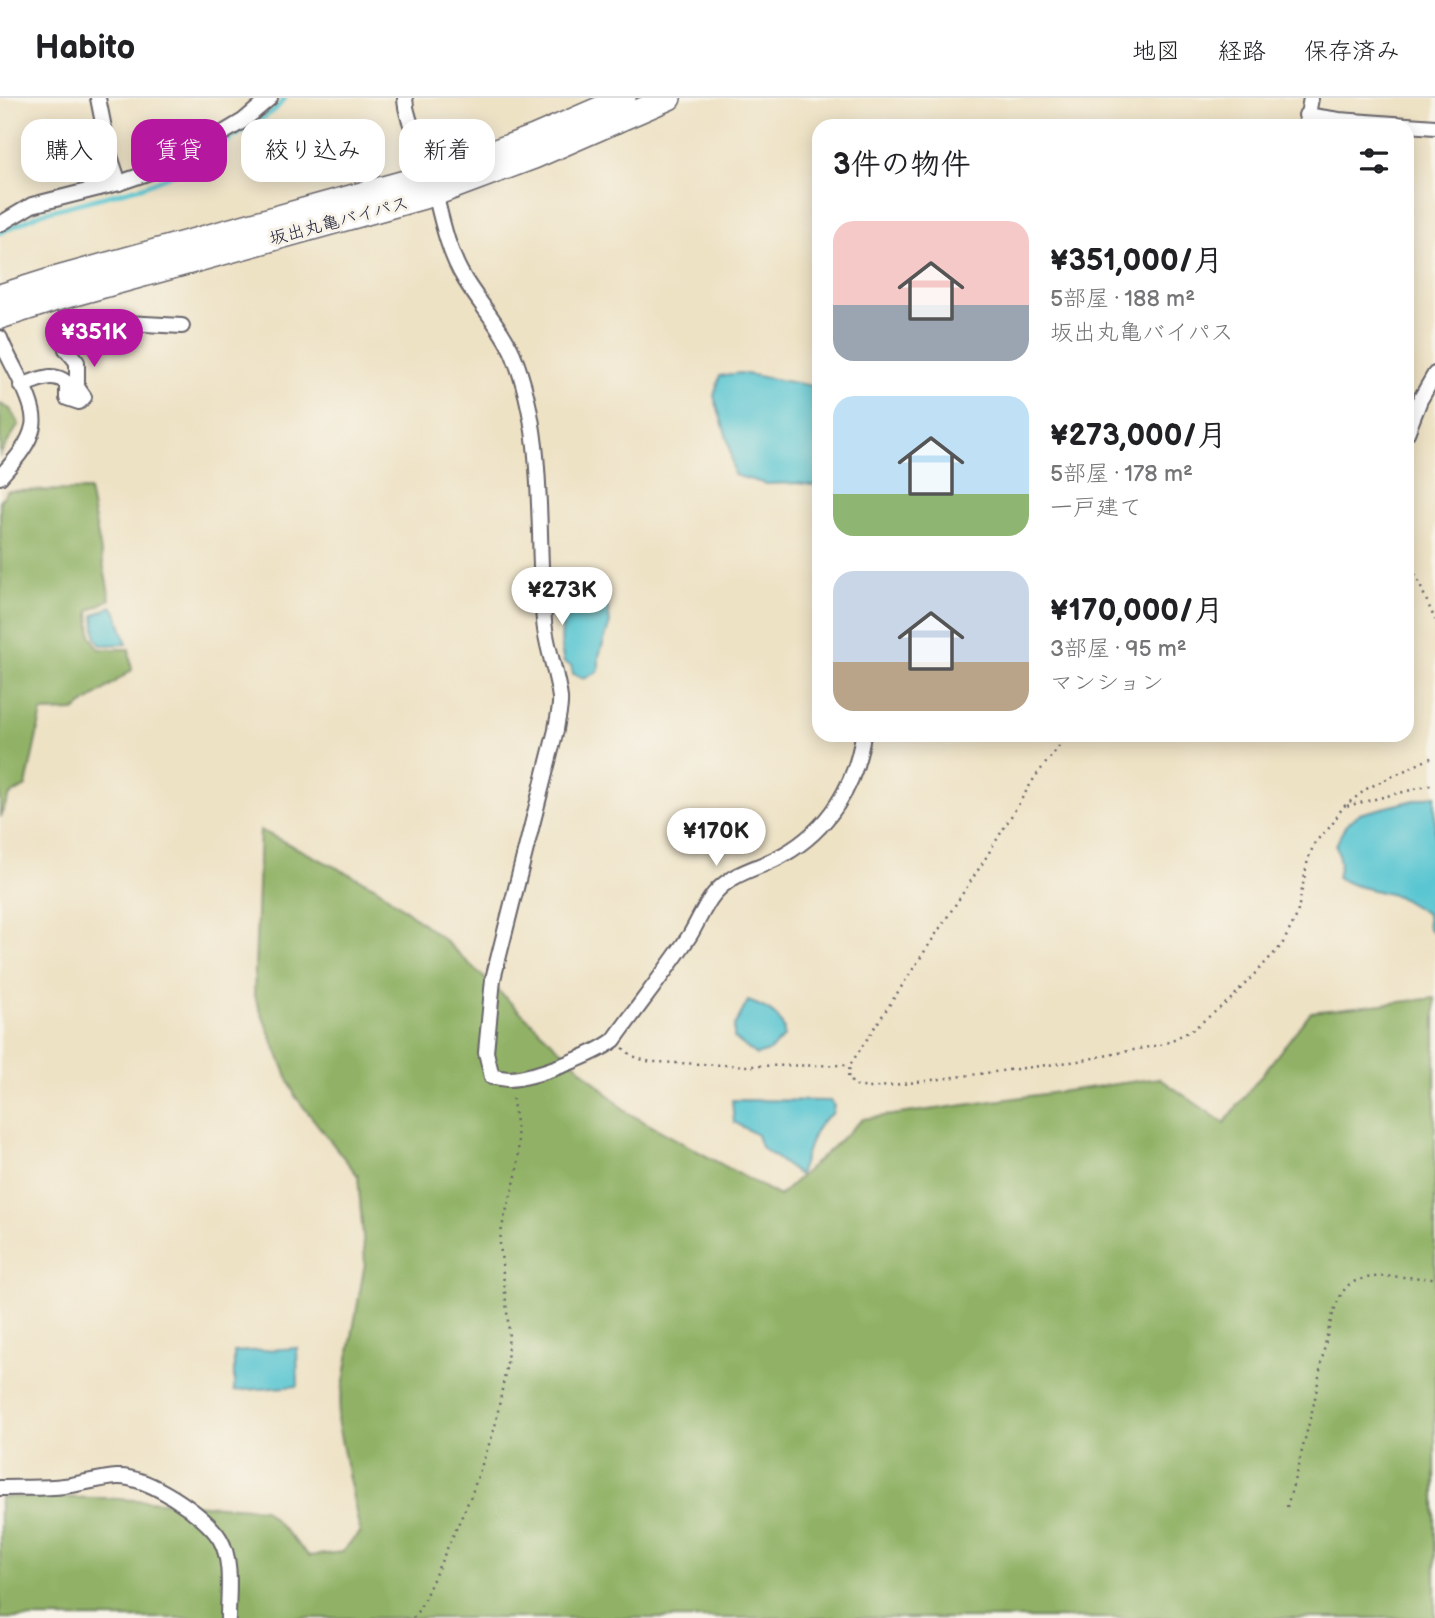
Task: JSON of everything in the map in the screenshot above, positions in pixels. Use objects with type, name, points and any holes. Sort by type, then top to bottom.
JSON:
[{"type":"highway","name":"坂出丸亀バイパス","points":[[0,296],[54,279],[433,184],[624,98]]},
{"type":"highway","name":"坂出丸亀バイパス","points":[[0,317],[546,152],[669,98]]},
{"type":"street","points":[[98,98],[109,153],[119,183]]},
{"type":"street","points":[[0,224],[32,205],[119,183],[168,166],[243,121],[270,98]]},
{"type":"street","points":[[405,98],[406,114],[433,184],[448,244],[458,265],[512,352],[526,397],[534,433],[538,482],[545,641],[560,699],[556,730],[493,979],[486,1052],[492,1077],[510,1079],[543,1071],[603,1048],[614,1040],[690,934],[713,895],[730,877],[784,855],[823,824],[842,800],[860,757],[862,742]]},
{"type":"street","points":[[1306,119],[1311,98]]},
{"type":"street","points":[[1414,125],[1435,127]]},
{"type":"street","points":[[21,386],[46,377],[60,377],[67,383],[67,398],[79,402],[84,397],[77,387],[77,362],[66,349],[63,335],[73,324],[89,321],[182,327]]},
{"type":"street","points":[[0,338],[33,409],[33,425],[23,449],[0,477]]},
{"type":"street","points":[[1414,415],[1435,374]]},
{"type":"street","points":[[0,1488],[62,1486],[118,1477],[135,1478],[160,1489],[203,1521],[219,1538],[227,1558],[228,1618]]},
{"type":"path","points":[[1414,571],[1435,620]]},
{"type":"path","points":[[1062,742],[1035,777],[982,864],[849,1065],[848,1078],[855,1086],[871,1088],[1078,1061],[1164,1044],[1192,1030],[1230,1000],[1282,945],[1297,915],[1302,883],[1315,842],[1331,826],[1343,807],[1368,788],[1435,756]]},
{"type":"path","points":[[1343,807],[1435,784]]},
{"type":"path","points":[[614,1040],[629,1055],[644,1061],[747,1066],[849,1065]]},
{"type":"path","points":[[413,1618],[471,1496],[495,1427],[507,1363],[509,1331],[500,1233],[517,1170],[519,1148],[510,1079]]},
{"type":"path","points":[[1287,1507],[1314,1405],[1324,1347],[1338,1299],[1347,1285],[1376,1277],[1435,1278]]},
{"type":"green space","points":[[0,404],[10,409],[19,424],[0,455]]},
{"type":"green space","points":[[89,490],[110,599],[89,611],[91,636],[99,649],[129,649],[132,670],[74,711],[42,712],[26,786],[9,796],[0,817],[0,501],[7,491]]},
{"type":"green space","points":[[260,830],[376,887],[443,939],[628,1113],[779,1196],[863,1119],[1159,1078],[1224,1123],[1311,1012],[1435,998],[1435,1618],[0,1618],[0,1497],[104,1498],[264,1509],[309,1556],[342,1552],[360,1532],[337,1420],[365,1263],[358,1176],[295,1096],[254,995]]},
{"type":"water","points":[[740,373],[812,386],[812,485],[766,484],[734,475],[729,444],[714,396],[720,376]]},
{"type":"water","points":[[575,591],[600,591],[606,595],[610,623],[599,656],[599,671],[584,679],[573,674],[571,665],[564,663],[561,637],[563,615],[569,597]]},
{"type":"water","points":[[112,606],[127,644],[101,645],[96,638],[94,615]]},
{"type":"water","points":[[1435,795],[1435,933],[1428,928],[1427,914],[1397,896],[1353,885],[1337,878],[1340,863],[1336,845],[1345,826],[1359,814]]},
{"type":"water","points":[[748,1001],[773,1013],[782,1023],[784,1030],[784,1037],[769,1051],[756,1055],[734,1038],[734,1027]]},
{"type":"water","points":[[732,1100],[831,1101],[834,1106],[832,1114],[825,1118],[815,1132],[799,1175],[761,1147],[757,1135],[734,1122]]},
{"type":"water","points":[[297,1348],[298,1386],[234,1391],[234,1352]]},
{"type":"waterway","points":[[0,233],[42,213],[142,187],[179,172],[258,122],[276,109],[285,98]]}]
